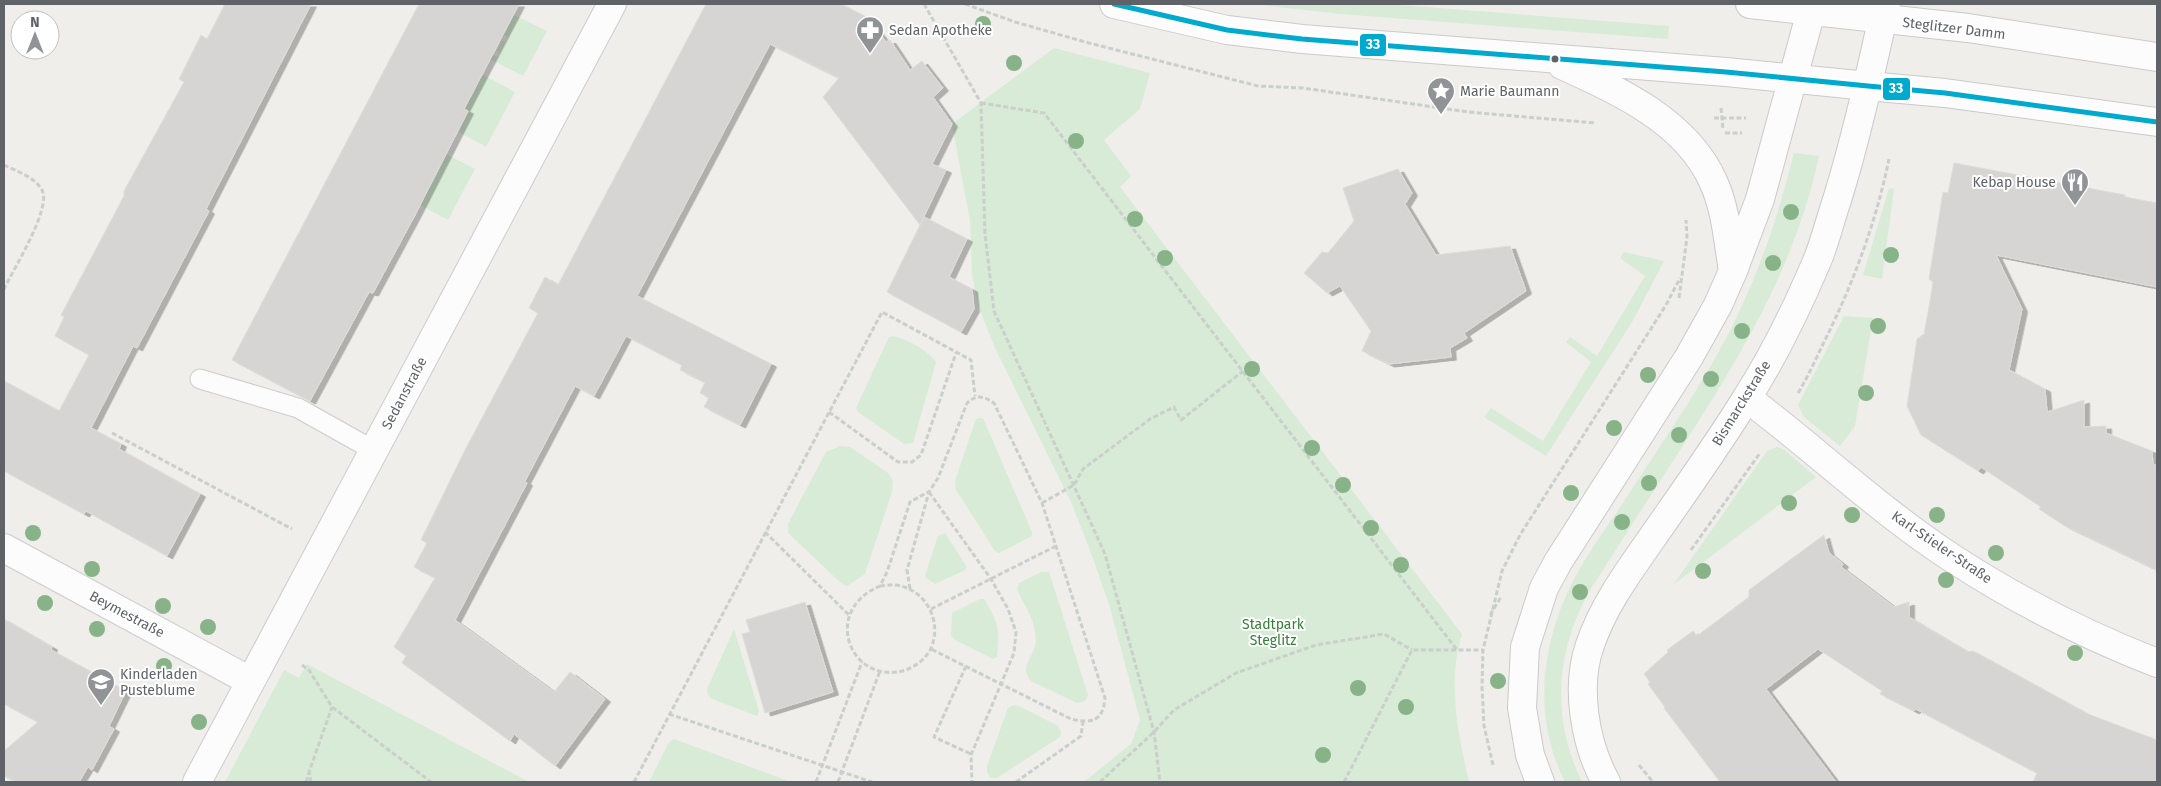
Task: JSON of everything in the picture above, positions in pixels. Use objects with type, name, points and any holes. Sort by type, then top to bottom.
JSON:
[{"type":"street","name":"Sedanstraße","points":[[197,782],[612,4]]},
{"type":"street","points":[[1114,4],[1226,30],[1394,47],[1792,78],[1946,93],[2157,122]]},
{"type":"street","name":"Steglitzer Damm","points":[[1750,4],[1884,11],[1977,30],[2157,58]]},
{"type":"street","points":[[1540,782],[1530,754],[1522,708],[1525,648],[1544,588],[1558,562],[1689,358],[1734,271],[1760,199],[1812,7]]},
{"type":"street","name":"Bismarckstraße","points":[[1606,782],[1588,739],[1584,706],[1584,674],[1588,648],[1598,625],[1628,574],[1747,398],[1785,329],[1818,259],[1860,120],[1884,11]]},
{"type":"street","points":[[1539,57],[1602,83],[1670,125],[1684,140],[1703,163],[1716,190],[1724,216],[1734,271]]},
{"type":"street","name":"Karl-Stieler-Straße","points":[[1747,398],[1902,522],[1952,558],[2019,599],[2083,633],[2157,663]]},
{"type":"street","name":"Beymestraße","points":[[4,548],[250,681]]},
{"type":"lane","points":[[200,379],[298,408],[373,450]]},
{"type":"path","points":[[924,4],[981,103],[985,234],[994,311],[1105,554],[1154,732],[1160,782]]},
{"type":"path","points":[[965,4],[1034,28],[1258,86],[1338,93],[1468,112],[1574,120],[1603,125]]},
{"type":"path","points":[[1720,100],[1724,134]]},
{"type":"path","points":[[981,103],[1044,113],[1457,650]]},
{"type":"path","points":[[1705,118],[1750,118]]},
{"type":"path","points":[[4,165],[35,181],[43,191],[44,204],[41,218],[4,289]]},
{"type":"path","points":[[1679,302],[1687,237],[1685,211]]},
{"type":"path","points":[[1100,782],[1154,732],[1174,710],[1236,673],[1316,645],[1384,634],[1412,650],[1483,650],[1502,571],[1520,535],[1666,305],[1681,276]]},
{"type":"path","points":[[634,782],[882,312],[971,360],[974,396]]},
{"type":"path","points":[[829,412],[898,462],[912,462],[921,455],[956,353]]},
{"type":"path","points":[[1042,503],[1074,485],[1083,469],[1150,419],[1174,407],[1182,420],[1243,371]]},
{"type":"path","points":[[910,589],[906,570],[929,492],[938,478],[967,403],[974,396],[984,396],[994,403],[1042,503],[1105,698],[1104,710],[1095,720],[1083,722],[1071,719],[931,649]]},
{"type":"path","points":[[112,432],[293,529]]},
{"type":"path","points":[[1686,557],[1753,464]]},
{"type":"path","points":[[929,492],[991,579],[1008,609],[1016,632],[1014,653],[971,754],[972,782]]},
{"type":"path","points":[[880,586],[887,572],[910,502],[929,492]]},
{"type":"path","points":[[766,532],[849,616]]},
{"type":"path","points":[[931,609],[1056,546]]},
{"type":"path","points":[[896,585],[910,589],[922,597],[931,609],[935,622],[935,636],[931,649],[921,661],[910,668],[897,672],[880,671],[862,662],[850,645],[847,631],[849,616],[856,602],[867,592],[880,586],[896,585]]},
{"type":"path","points":[[1344,782],[1412,650]]},
{"type":"path","points":[[816,782],[862,662]]},
{"type":"path","points":[[302,665],[309,670],[332,707],[431,782]]},
{"type":"path","points":[[966,666],[934,737],[971,754]]},
{"type":"path","points":[[838,782],[880,671]]},
{"type":"path","points":[[306,782],[332,707]]},
{"type":"path","points":[[669,714],[872,782]]},
{"type":"path","points":[[1016,782],[1081,736],[1083,722]]},
{"type":"path","points":[[1637,762],[1653,782]]},
{"type":"path","points":[[309,772],[310,782]]},
{"type":"green space","points":[[1252,4],[1387,4],[1669,26],[1668,39],[1340,14]]},
{"type":"green space","points":[[514,15],[547,31],[523,76],[490,59],[492,55],[498,57],[500,52],[497,51],[502,40],[505,42],[508,37],[503,34]]},
{"type":"green space","name":"Stadtpark Steglitz","points":[[1054,48],[1150,73],[1140,109],[1104,140],[1131,176],[1120,187],[1462,634],[1455,671],[1455,689],[1458,727],[1469,782],[1084,782],[1131,744],[1140,720],[1109,604],[1072,504],[995,348],[978,305],[972,275],[970,221],[952,124]]},
{"type":"green space","points":[[482,74],[515,92],[486,147],[457,131],[468,112],[464,109]]},
{"type":"green space","points":[[1794,153],[1819,156],[1808,200],[1776,283],[1757,323],[1735,361],[1590,590],[1578,614],[1564,661],[1561,685],[1565,733],[1572,758],[1582,782],[1565,782],[1548,732],[1545,706],[1548,654],[1563,603],[1585,560],[1683,412],[1731,329],[1772,231]]},
{"type":"green space","points":[[446,154],[475,169],[448,220],[415,202]]},
{"type":"green space","points":[[1889,188],[1894,189],[1882,279],[1863,275]]},
{"type":"green space","points":[[1624,252],[1664,261],[1632,322],[1546,456],[1484,417],[1491,408],[1543,441],[1591,362],[1566,342],[1570,337],[1597,356],[1645,276],[1620,258]]},
{"type":"green space","points":[[1844,316],[1873,318],[1855,426],[1840,446],[1804,417],[1798,405]]},
{"type":"green space","points":[[893,336],[917,346],[928,353],[936,362],[913,443],[904,444],[858,412],[856,408],[889,337]]},
{"type":"green space","points":[[983,418],[1032,532],[1032,536],[999,553],[995,551],[956,490],[955,481],[976,419]]},
{"type":"green space","points":[[840,446],[850,447],[888,473],[893,481],[892,492],[865,574],[847,586],[841,583],[788,533],[788,524],[826,452]]},
{"type":"green space","points":[[1777,447],[1783,449],[1816,477],[1673,585],[1767,451]]},
{"type":"green space","points":[[945,533],[966,566],[965,570],[935,584],[925,577],[938,536]]},
{"type":"green space","points":[[1041,572],[1049,572],[1088,695],[1081,702],[1077,703],[1031,681],[1027,676],[1027,666],[1035,647],[1036,634],[1030,615],[1017,590],[1019,583]]},
{"type":"green space","points":[[980,599],[984,599],[997,627],[997,657],[993,659],[955,640],[951,636],[952,613]]},
{"type":"green space","points":[[734,629],[759,711],[757,716],[712,699],[708,695],[707,689]]},
{"type":"green space","points":[[307,664],[529,782],[225,782],[284,670],[299,678]]},
{"type":"green space","points":[[1014,705],[1058,726],[1061,732],[1060,737],[997,778],[991,778],[987,773],[987,766],[1008,708]]},
{"type":"green space","points":[[674,739],[791,782],[649,782],[669,742]]},
{"type":"building","points":[[225,4],[311,4],[206,209],[209,211],[137,348],[133,346],[91,428],[121,444],[119,449],[200,494],[167,556],[86,511],[84,514],[4,471],[4,381],[59,411],[89,355],[55,336],[64,317],[61,315],[124,196],[124,191],[184,82],[179,79],[201,35],[207,39]]},
{"type":"building","points":[[419,4],[519,4],[464,109],[468,111],[415,215],[373,293],[369,292],[310,401],[232,360]]},
{"type":"building","points":[[706,4],[841,4],[868,18],[886,42],[890,40],[910,70],[922,61],[943,88],[933,97],[952,124],[932,164],[946,170],[920,225],[823,97],[839,78],[770,44],[637,296],[771,364],[740,425],[704,407],[709,397],[700,393],[705,382],[680,370],[682,365],[626,336],[594,396],[575,386],[525,481],[527,483],[455,620],[554,692],[570,672],[605,699],[555,766],[514,734],[510,741],[402,663],[406,656],[394,647],[435,578],[414,567],[427,543],[421,540],[465,450],[538,313],[529,308],[545,277],[558,285]]},
{"type":"building","points":[[1954,163],[2125,195],[2125,197],[2157,203],[2157,287],[1996,255],[2022,309],[2009,370],[2045,389],[2047,412],[2084,400],[2084,427],[2106,426],[2106,433],[2152,451],[2153,464],[2157,466],[2157,570],[2065,526],[2039,509],[2041,507],[1981,467],[1978,471],[1921,435],[1907,406],[1917,339],[1924,334],[1929,307],[1933,282],[1929,279],[1943,192],[1948,193]]},
{"type":"building","points":[[1398,169],[1412,193],[1405,204],[1436,255],[1510,246],[1526,291],[1464,333],[1467,338],[1450,348],[1451,357],[1389,364],[1362,351],[1371,331],[1340,286],[1327,293],[1304,273],[1322,252],[1328,253],[1354,221],[1343,188]]},
{"type":"building","points":[[924,217],[967,239],[949,277],[972,289],[974,309],[961,332],[887,292]]},
{"type":"building","points":[[1824,535],[1829,553],[1843,564],[1841,567],[1894,607],[1909,602],[1909,617],[1968,652],[1973,651],[2088,714],[2157,740],[2157,782],[2033,782],[2037,773],[1916,709],[1914,711],[1880,694],[1882,691],[1818,649],[1766,689],[1836,782],[1720,782],[1664,708],[1648,684],[1650,682],[1644,674],[1668,652],[1667,650],[1693,631],[1697,636],[1749,597],[1749,590]]},
{"type":"building","points":[[805,602],[833,692],[765,713],[742,634],[750,632],[746,620]]},
{"type":"building","points":[[4,619],[52,647],[51,650],[126,691],[109,726],[114,729],[92,770],[88,767],[79,782],[16,782],[4,776],[4,751],[38,722],[4,704]]},
{"type":"transit line","name":"33","points":[[1114,4],[1227,30],[1302,39],[1726,72],[1945,93],[2157,122]]},
{"type":"place","name":"Sedan Apotheke","points":[[870,54]]},
{"type":"place","name":"Marie Baumann","points":[[1441,115]]},
{"type":"place","name":"Kebap House","points":[[2075,206]]},
{"type":"place","name":"Kinderladen Pusteblume","points":[[101,706]]}]
